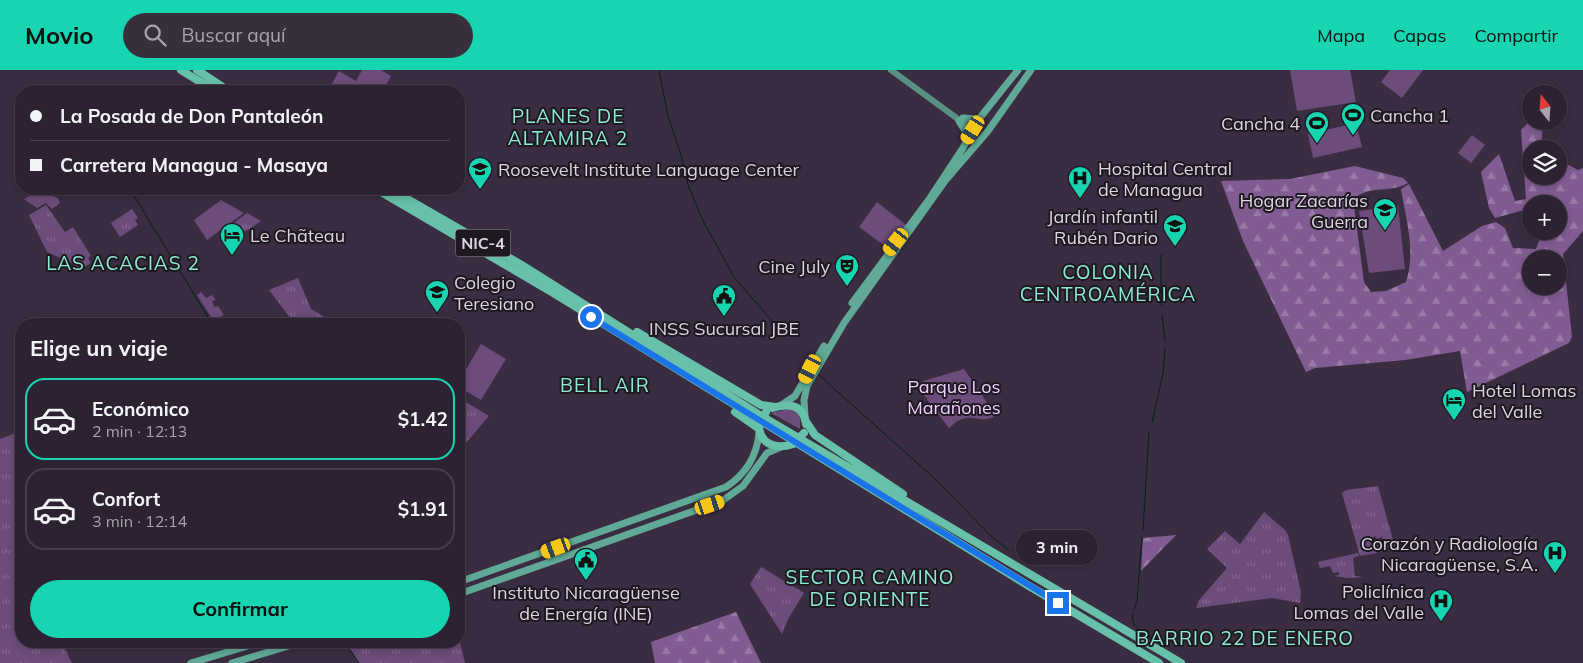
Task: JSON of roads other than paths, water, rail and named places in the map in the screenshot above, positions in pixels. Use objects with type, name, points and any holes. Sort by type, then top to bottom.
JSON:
[{"type":"highway","points":[[181,70],[206,85]]},
{"type":"highway","points":[[197,70],[220,85]]},
{"type":"highway","name":"NIC-4","points":[[386,195],[555,294],[759,422],[1159,663]]},
{"type":"highway","name":"NIC-4","points":[[400,195],[607,319],[759,422],[959,531],[1181,663]]},
{"type":"highway","points":[[607,319],[648,338],[761,405],[796,407],[805,418],[813,433],[829,446],[959,531]]},
{"type":"highway","points":[[777,407],[759,422],[766,442],[795,448],[896,508],[959,542]]},
{"type":"highway","points":[[787,445],[804,432],[805,418]]},
{"type":"main road","points":[[890,70],[940,104]]},
{"type":"main road","points":[[897,70],[974,130],[984,135]]},
{"type":"main road","points":[[962,159],[980,119],[1018,70]]},
{"type":"main road","points":[[805,418],[805,396],[815,371],[844,323],[911,227],[962,159],[984,135],[1031,70]]},
{"type":"main road","points":[[961,120],[980,119],[989,121],[991,125]]},
{"type":"main road","points":[[961,120],[966,132],[966,141]]},
{"type":"main road","points":[[777,407],[789,402],[798,392],[843,317],[904,232],[911,227],[974,130]]},
{"type":"main road","points":[[722,501],[724,494],[739,480],[756,452],[759,422]]},
{"type":"main road","points":[[465,592],[722,501],[743,486],[766,453],[787,445]]},
{"type":"main road","points":[[465,580],[711,493],[731,484],[747,467]]},
{"type":"main road","points":[[191,663],[241,648]]},
{"type":"main road","points":[[232,663],[282,648]]},
{"type":"waterway","points":[[659,70],[668,116],[681,155],[688,185],[703,221],[734,277],[778,328]]},
{"type":"waterway","points":[[134,195],[208,318]]},
{"type":"waterway","points":[[1161,255],[1161,305]]},
{"type":"waterway","points":[[1162,315],[1165,341]]},
{"type":"waterway","points":[[1152,423],[1163,373],[1165,348]]},
{"type":"waterway","points":[[819,375],[935,479],[992,537],[1009,550]]},
{"type":"waterway","points":[[1143,530],[1149,432]]},
{"type":"waterway","points":[[1134,609],[1137,601],[1142,537]]},
{"type":"waterway","points":[[1133,613],[1135,625],[1140,631],[1152,638]]},
{"type":"waterway","points":[[349,648],[359,663]]},
{"type":"place","name":"Cancha 1","points":[[1353,136]]},
{"type":"place","name":"Cancha 4","points":[[1317,144]]},
{"type":"place","name":"Roosevelt Institute Language Center","points":[[480,190]]},
{"type":"place","name":"Hospital Central de Managua","points":[[1080,199]]},
{"type":"place","name":"Hogar Zacarías Guerra","points":[[1385,231]]},
{"type":"place","name":"Jardín infantil Rubén Dario","points":[[1175,247]]},
{"type":"place","name":"Le Chãteau","points":[[232,256]]},
{"type":"place","name":"Cine July","points":[[847,287]]},
{"type":"place","name":"Colegio Teresiano","points":[[437,313]]},
{"type":"place","name":"INSS Sucursal JBE","points":[[724,317]]},
{"type":"place","name":"Hotel Lomas del Valle","points":[[1454,421]]},
{"type":"place","name":"Corazón y Radiología Nicaragüense, S.A.","points":[[1555,574]]},
{"type":"place","name":"Instituto Nicaragüense de Energía (INE)","points":[[586,581]]},
{"type":"place","name":"Policlínica Lomas del Valle","points":[[1441,622]]},
{"type":"district","name":"PLANES DE ALTAMIRA 2","points":[[568,127]]},
{"type":"district","name":"LAS ACACIAS 2","points":[[123,263]]},
{"type":"district","name":"COLONIA CENTROAMÉRICA","points":[[1108,283]]},
{"type":"district","name":"BELL AIR","points":[[605,385]]},
{"type":"district","name":"SECTOR CAMINO DE ORIENTE","points":[[870,588]]},
{"type":"district","name":"BARRIO 22 DE ENERO","points":[[1245,638]]},
{"type":"park label","name":"Parque Los Marañones","points":[[954,396]]}]
